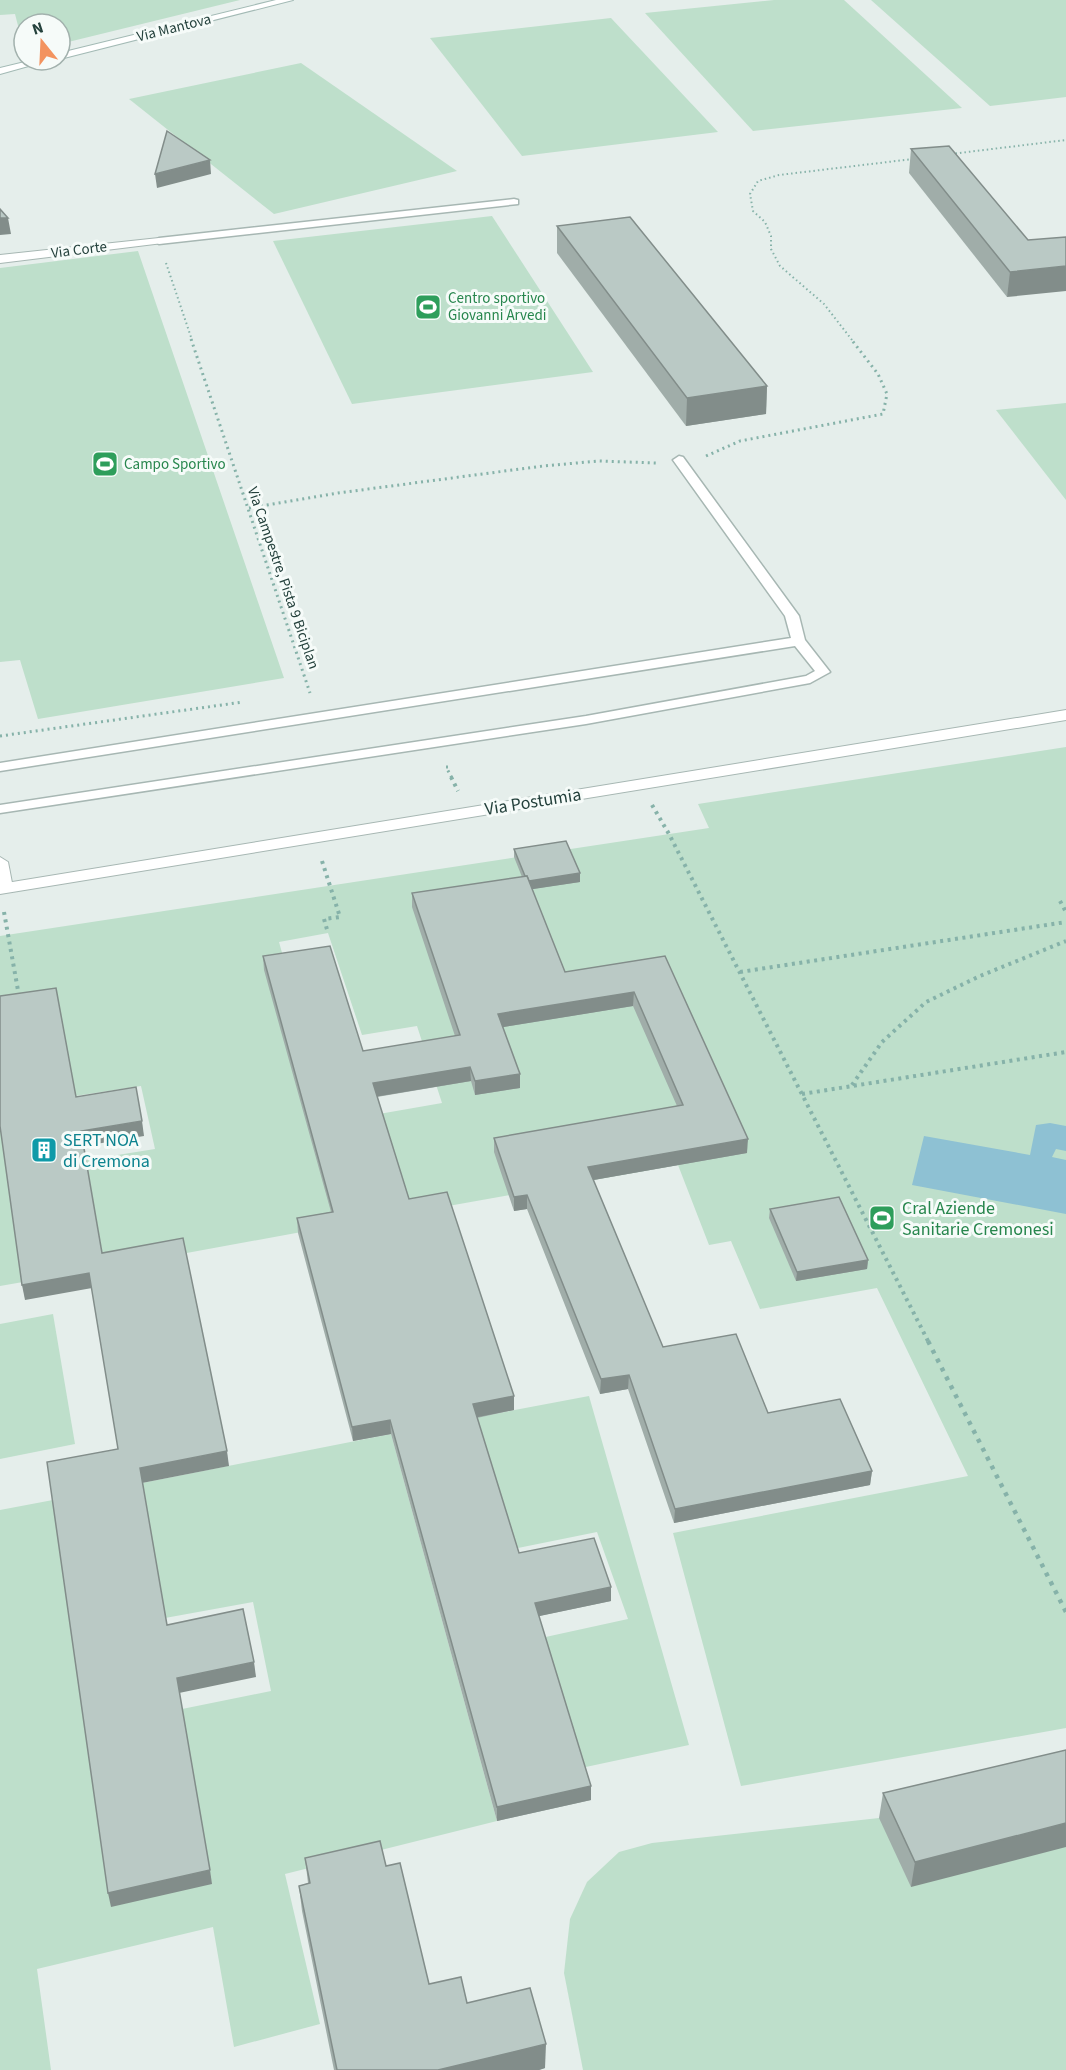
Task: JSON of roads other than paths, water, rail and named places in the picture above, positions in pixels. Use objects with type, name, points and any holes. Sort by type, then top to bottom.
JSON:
[{"type":"street","name":"Via Mantova","points":[[72,53],[288,0]]},
{"type":"street","name":"Via Corte","points":[[0,260],[159,241]]},
{"type":"street","name":"Via Postumia","points":[[2,894],[314,838],[1066,715]]},
{"type":"street","points":[[0,862],[2,894]]},
{"type":"lane","points":[[159,241],[514,201]]},
{"type":"lane","points":[[0,809],[586,720],[810,679],[823,672],[798,641],[792,616],[680,460]]},
{"type":"lane","points":[[0,767],[798,641]]},
{"type":"water","points":[[1050,1123],[1066,1126],[1066,1151],[1056,1149],[1052,1157],[1066,1160],[1066,1214],[912,1185],[924,1136],[1030,1155],[1036,1125]]},
{"type":"place","name":"Centro sportivo Giovanni Arvedi","points":[[428,307]]},
{"type":"place","name":"Campo Sportivo","points":[[105,464]]},
{"type":"place","name":"SERT NOA di Cremona","points":[[44,1150]]},
{"type":"place","name":"Cral Aziende Sanitarie Cremonesi","points":[[882,1218]]}]
